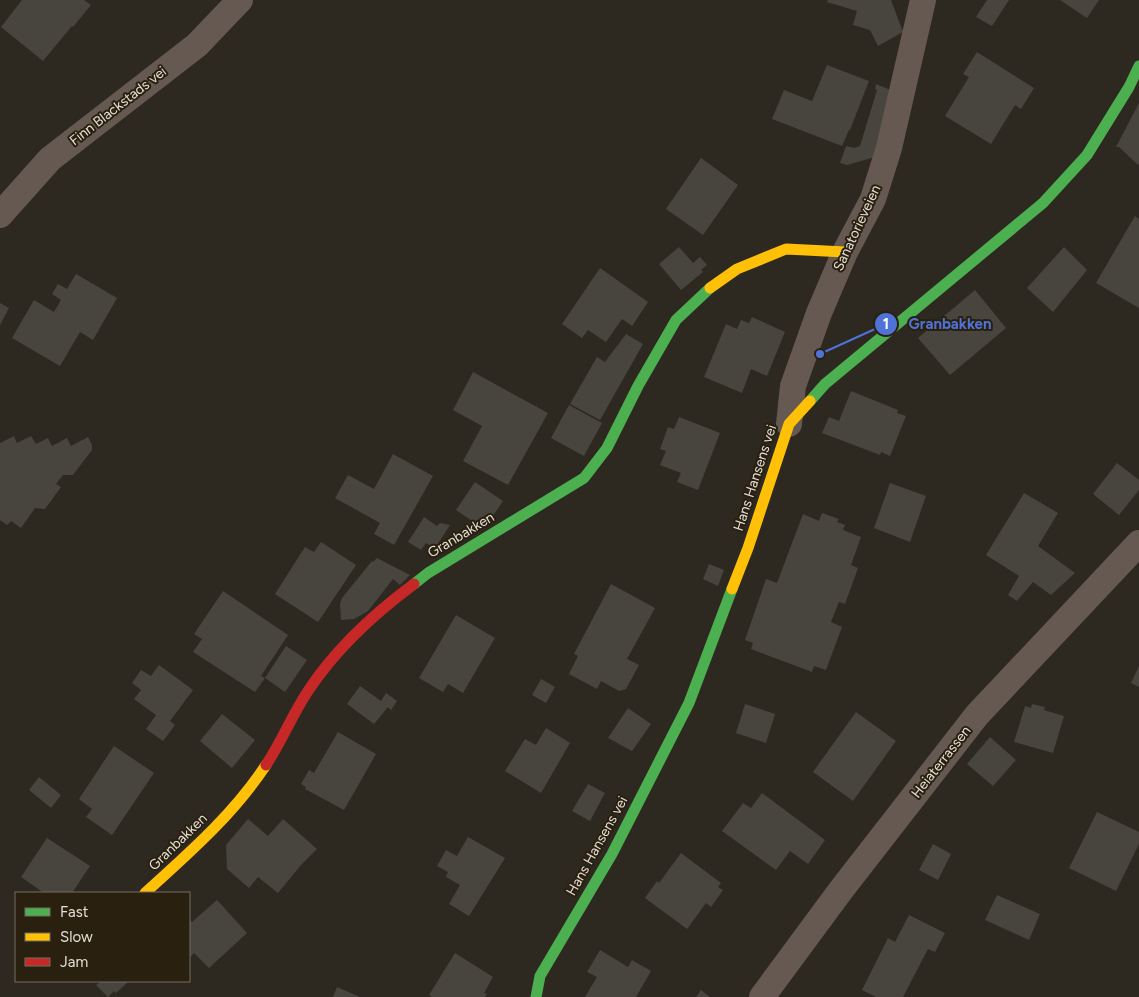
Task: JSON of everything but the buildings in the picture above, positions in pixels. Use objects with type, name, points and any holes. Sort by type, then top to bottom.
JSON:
[{"type":"main road","name":"Hans Hansens vei","points":[[536,997],[540,976],[612,854],[689,703],[748,548],[788,424],[825,384],[1043,203],[1087,155],[1129,87],[1139,66]]},
{"type":"main road","name":"Granbakken","points":[[146,892],[203,841],[249,790],[279,744],[308,691],[344,646],[384,607],[428,573],[584,478],[607,448],[638,386],[676,320],[705,291],[737,269],[786,249],[845,252]]},
{"type":"street","name":"Finn Blackstads vei","points":[[0,215],[50,159],[197,45],[240,0]]},
{"type":"street","name":"Sanatorieveien","points":[[788,424],[793,386],[819,313],[845,252],[873,199],[889,148],[923,0]]},
{"type":"street","name":"Heiaterrassen","points":[[762,997],[841,890],[976,715],[1139,543]]},
{"type":"traffic: fast","points":[[810,401],[825,384],[1043,203],[1087,155],[1129,87],[1139,66]]},
{"type":"traffic: fast","points":[[414,584],[428,573],[584,478],[607,448],[638,386],[676,320],[710,288]]},
{"type":"traffic: fast","points":[[536,997],[540,976],[612,854],[689,703],[732,589]]},
{"type":"traffic: slow","points":[[710,288],[737,269],[786,249],[845,252]]},
{"type":"traffic: slow","points":[[732,589],[748,548],[789,424],[810,401]]},
{"type":"traffic: slow","points":[[146,892],[225,817],[266,765]]},
{"type":"traffic: jam","points":[[266,765],[302,700],[330,661],[370,620],[414,584]]},
{"type":"place","name":"Granbakken","points":[[820,354]]}]
